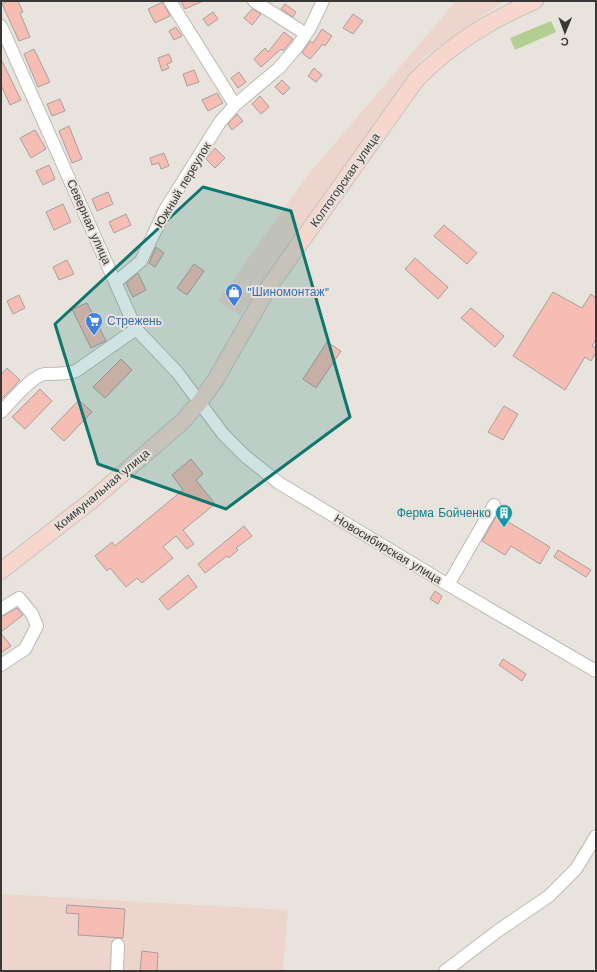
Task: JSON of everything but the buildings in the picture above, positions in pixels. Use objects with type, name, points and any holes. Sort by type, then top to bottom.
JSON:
[{"type":"main road","name":"Колтогорская улица","points":[[199,403],[216,379],[268,288],[416,80],[436,59],[468,35],[515,5],[536,1]]},
{"type":"main road","name":"Коммунальная улица","points":[[1,571],[91,500],[182,422],[199,403]]},
{"type":"street","points":[[170,1],[235,106]]},
{"type":"street","points":[[254,1],[306,34]]},
{"type":"street","name":"Южный переулок","points":[[116,282],[141,261],[165,210],[220,122],[235,106],[279,68],[306,34],[323,1]]},
{"type":"street","name":"Северная улица","points":[[1,26],[136,329],[167,360],[199,403]]},
{"type":"street","points":[[1,412],[35,378],[44,374],[65,375],[76,371],[136,329]]},
{"type":"street","name":"Новосибирская улица","points":[[199,403],[223,434],[246,456],[279,483],[448,585],[596,671]]},
{"type":"street","points":[[448,585],[494,505]]},
{"type":"street","points":[[1,609],[19,598],[32,614],[37,626],[25,649],[1,665]]},
{"type":"street","points":[[445,971],[499,930],[549,896],[576,869],[596,836]]},
{"type":"street","points":[[117,971],[118,945]]},
{"type":"highlighted area","points":[[203,187],[291,211],[350,417],[226,509],[98,464],[55,324]]},
{"type":"shaded area","points":[[456,1],[503,2],[425,56],[240,315],[218,301],[308,175]]},
{"type":"shaded area","points":[[1,894],[288,910],[283,971],[1,971]]},
{"type":"green space","points":[[551,21],[556,32],[515,50],[510,38]]},
{"type":"place","name":"\"Шиномонтаж\"","points":[[234,307]]},
{"type":"place","name":"Стрежень","points":[[94,336]]},
{"type":"place","name":"Ферма Бойченко","points":[[504,528]]}]
